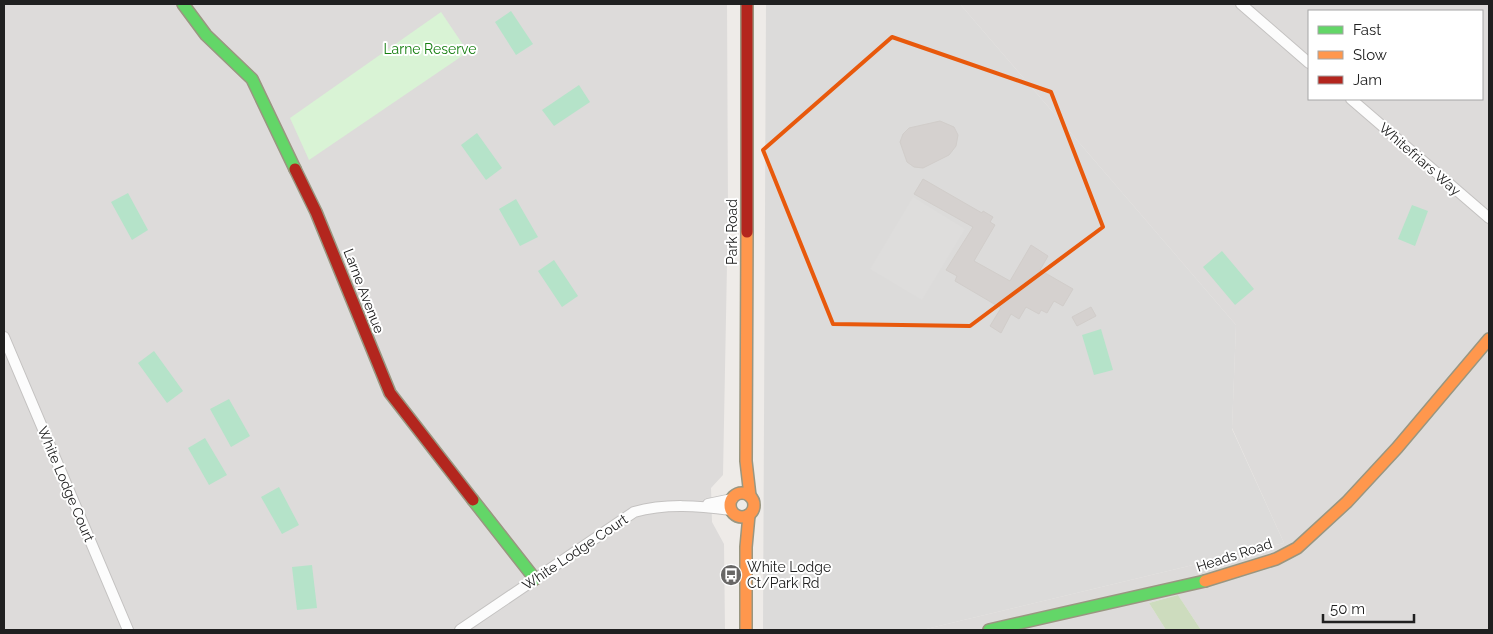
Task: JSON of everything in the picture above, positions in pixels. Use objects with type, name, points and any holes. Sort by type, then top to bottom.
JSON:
[{"type":"street","name":"Larne Avenue","points":[[183,4],[206,35],[252,79],[256,86],[316,212],[390,393],[535,579]]},
{"type":"street","name":"Park Road","points":[[747,4],[746,461],[750,496],[754,506],[749,515]]},
{"type":"street","points":[[1241,4],[1308,62]]},
{"type":"street","name":"Whitefriars Way","points":[[1352,100],[1489,218]]},
{"type":"street","name":"White Lodge Court","points":[[4,338],[128,630]]},
{"type":"street","name":"Heads Road","points":[[989,630],[1229,575],[1276,559],[1297,548],[1311,537],[1360,488],[1489,339]]},
{"type":"street","name":"Park Road","points":[[734,505],[746,461]]},
{"type":"street","points":[[734,505],[750,496]]},
{"type":"street","name":"White Lodge Court","points":[[460,630],[634,512],[655,507],[734,505]]},
{"type":"street","points":[[734,505],[743,518],[749,515]]},
{"type":"street","points":[[734,505],[746,547]]},
{"type":"street","points":[[746,630],[746,547],[749,515]]},
{"type":"highlighted area","points":[[892,37],[1051,92],[1103,227],[970,326],[833,324],[763,150]]},
{"type":"shaded area","points":[[4,4],[727,4],[728,212],[723,475],[711,488],[712,522],[724,544],[725,630],[4,630]]},
{"type":"shaded area","points":[[766,4],[960,4],[1236,325],[1232,429],[1284,543],[922,630],[763,630]]},
{"type":"shaded area","points":[[960,4],[1489,4],[1489,630],[1201,630],[1178,595],[1149,603],[1166,630],[922,630],[1284,543],[1232,428],[1236,325]]},
{"type":"shaded area","points":[[913,197],[965,229],[922,300],[870,269]]},
{"type":"green space","points":[[511,11],[533,44],[516,55],[495,22]]},
{"type":"green space","name":"Larne Reserve","points":[[441,12],[468,52],[309,160],[290,118]]},
{"type":"green space","points":[[579,85],[590,102],[554,126],[542,110]]},
{"type":"green space","points":[[477,133],[502,168],[486,180],[461,145]]},
{"type":"green space","points":[[128,193],[148,230],[132,240],[111,202]]},
{"type":"green space","points":[[516,199],[538,237],[520,246],[499,209]]},
{"type":"green space","points":[[1412,205],[1428,211],[1415,246],[1398,239]]},
{"type":"green space","points":[[1222,251],[1254,289],[1235,305],[1203,267]]},
{"type":"green space","points":[[554,260],[578,296],[562,307],[538,271]]},
{"type":"green space","points":[[1101,329],[1113,370],[1094,375],[1082,335]]},
{"type":"green space","points":[[154,351],[183,391],[167,403],[138,363]]},
{"type":"green space","points":[[229,399],[250,436],[231,447],[210,409]]},
{"type":"green space","points":[[205,438],[227,475],[209,485],[188,448]]},
{"type":"green space","points":[[279,487],[299,525],[282,534],[261,497]]},
{"type":"green space","points":[[312,565],[317,608],[297,610],[292,567]]},
{"type":"green space","points":[[1178,595],[1201,630],[1166,630],[1149,603]]},
{"type":"building","points":[[940,121],[954,127],[958,135],[956,146],[949,155],[923,168],[914,167],[907,162],[900,142],[903,134],[909,128]]},
{"type":"building","points":[[923,179],[982,213],[983,211],[993,217],[990,222],[995,225],[974,261],[1010,281],[1031,245],[1048,256],[1040,270],[1073,289],[1063,306],[1054,301],[1047,313],[1041,310],[1039,314],[1026,307],[1019,319],[1011,314],[1001,333],[990,326],[1001,308],[955,281],[957,276],[946,270],[973,227],[914,194]]},
{"type":"building","points":[[1091,307],[1096,316],[1077,326],[1072,317]]},
{"type":"traffic: fast","points":[[183,4],[206,35],[252,79],[295,169]]},
{"type":"traffic: fast","points":[[473,500],[535,579]]},
{"type":"traffic: fast","points":[[989,630],[1205,581]]},
{"type":"traffic: slow","points":[[747,232],[746,461],[750,496]]},
{"type":"traffic: slow","points":[[1205,581],[1276,559],[1297,548],[1347,502],[1397,448],[1489,339]]},
{"type":"traffic: slow","points":[[742,493],[747,494],[753,500],[754,505],[753,510],[747,516],[742,517],[737,516],[731,510],[730,505],[731,500],[737,494],[742,493]]},
{"type":"traffic: slow","points":[[746,630],[746,547],[749,515]]},
{"type":"traffic: jam","points":[[747,4],[747,232]]},
{"type":"traffic: jam","points":[[295,169],[316,212],[390,393],[473,500]]},
{"type":"place","name":"White Lodge Ct/Park Rd","points":[[731,575]]}]
